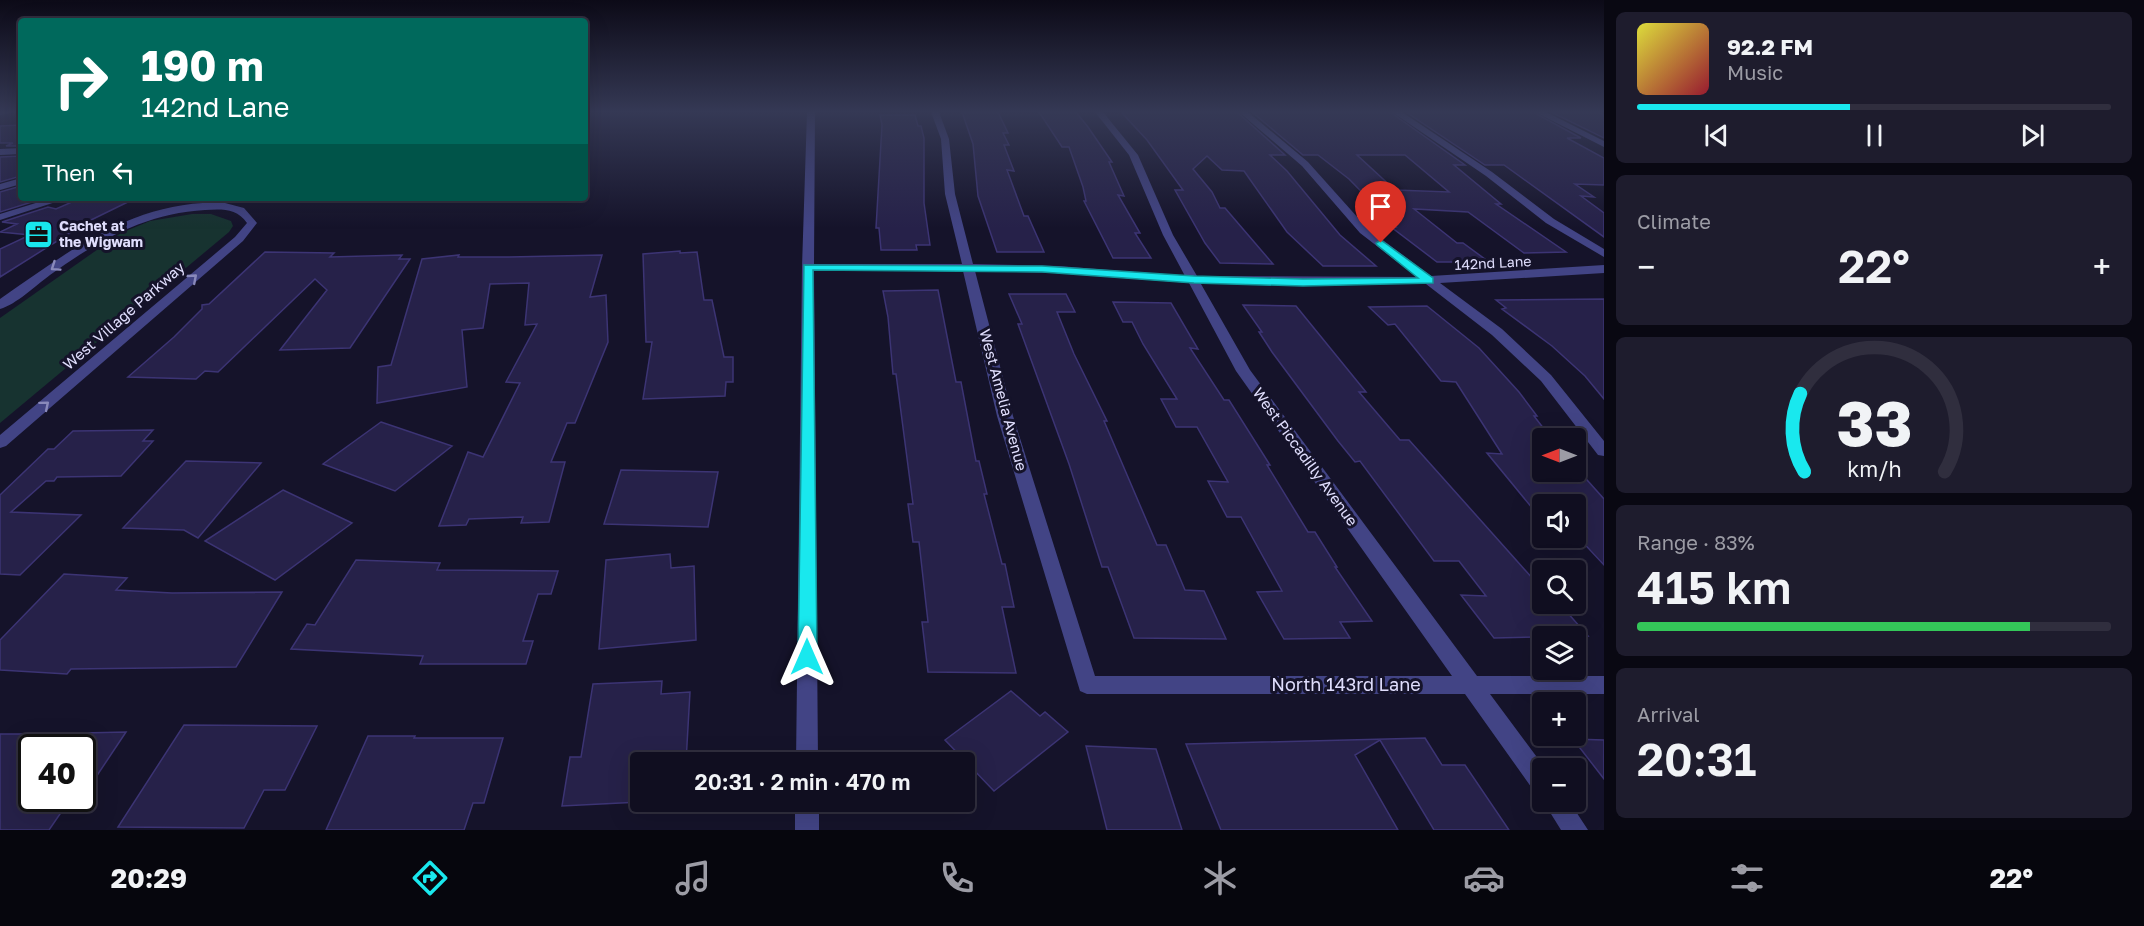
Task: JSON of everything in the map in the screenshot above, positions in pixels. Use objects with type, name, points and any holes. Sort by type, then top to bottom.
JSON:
[{"type":"street","points":[[0,152],[18,151]]},
{"type":"street","points":[[807,752],[808,267],[811,151]]},
{"type":"street","name":"West Amelia Avenue","points":[[946,151],[950,194],[1005,416],[1087,685]]},
{"type":"street","name":"West Piccadilly Avenue","points":[[1130,151],[1168,235],[1244,372],[1532,770]]},
{"type":"street","points":[[1289,151],[1305,164],[1364,231],[1497,332],[1546,378],[1604,451]]},
{"type":"street","points":[[1454,151],[1489,174],[1550,221],[1604,254]]},
{"type":"street","points":[[0,187],[18,182]]},
{"type":"street","points":[[0,217],[53,201]]},
{"type":"street","name":"West Village Parkway","points":[[2,301],[105,233],[129,221],[199,201]]},
{"type":"street","name":"West Village Parkway","points":[[0,443],[248,230],[252,223],[238,204],[182,207]]},
{"type":"street","name":"142nd Lane","points":[[808,267],[1042,269],[1194,280],[1303,282],[1429,281],[1531,276],[1604,269]]},
{"type":"street","name":"North 143rd Lane","points":[[1087,685],[1604,685]]},
{"type":"street","points":[[807,812],[807,830]]},
{"type":"street","points":[[1563,812],[1576,830]]},
{"type":"green space","points":[[192,214],[211,214],[231,221],[233,226],[229,232],[0,423],[0,318],[121,233],[150,221]]},
{"type":"building","points":[[881,151],[924,151],[924,203],[930,245],[916,245],[917,250],[881,250],[879,228],[876,228]]},
{"type":"building","points":[[974,151],[1006,151],[1014,171],[1007,170],[1024,216],[1028,216],[1044,252],[997,252],[978,196]]},
{"type":"building","points":[[1070,151],[1104,151],[1112,162],[1109,162],[1124,196],[1118,195],[1140,233],[1135,233],[1151,258],[1113,258],[1084,201],[1086,201]]},
{"type":"building","points":[[1155,151],[1280,151],[1285,155],[1270,155],[1287,171],[1340,235],[1376,266],[1323,266],[1287,232],[1244,171],[1222,170],[1207,156],[1193,169],[1212,192],[1220,208],[1225,208],[1273,264],[1220,263],[1205,243],[1175,190],[1183,190]]},
{"type":"building","points":[[1298,151],[1445,151],[1465,165],[1454,165],[1501,204],[1496,204],[1566,252],[1524,253],[1468,212],[1414,209],[1457,243],[1463,243],[1489,262],[1437,262],[1391,227],[1396,227],[1349,179],[1318,155],[1303,155]],"holes":[[[1357,155],[1405,155],[1449,192],[1395,190]]]},
{"type":"building","points":[[1464,151],[1591,151],[1604,158],[1604,185],[1575,184],[1594,197],[1581,196],[1604,213],[1604,237],[1504,165],[1485,165]]},
{"type":"building","points":[[18,156],[18,177],[0,182],[0,157]]},
{"type":"building","points":[[18,187],[18,201],[32,202],[0,212],[0,192]]},
{"type":"building","points":[[74,201],[130,201],[89,221],[0,277],[0,249],[30,235],[0,232],[17,224],[2,222],[48,207],[56,209]]},
{"type":"building","points":[[680,251],[680,253],[697,252],[704,300],[712,300],[724,357],[733,357],[733,382],[726,382],[725,396],[643,399],[652,342],[646,342],[643,254]]},
{"type":"building","points":[[265,252],[334,253],[330,257],[402,255],[399,259],[410,259],[350,348],[280,350],[327,290],[315,279],[218,372],[205,371],[196,379],[128,377],[174,337],[202,309],[202,305],[209,304]]},
{"type":"building","points":[[459,255],[458,257],[602,255],[590,297],[606,295],[608,342],[575,423],[567,423],[551,462],[565,462],[549,522],[521,523],[523,517],[469,519],[466,525],[439,526],[468,452],[483,457],[520,383],[506,382],[537,324],[525,325],[529,283],[490,284],[483,328],[462,330],[467,387],[377,403],[378,367],[391,365],[422,259]]},
{"type":"building","points":[[938,290],[956,382],[961,382],[976,461],[979,461],[987,494],[984,494],[1002,564],[1005,564],[1014,607],[1002,607],[1016,673],[928,672],[922,622],[928,622],[919,542],[913,542],[908,504],[913,504],[883,291]]},
{"type":"building","points":[[1009,294],[1066,294],[1075,312],[1057,312],[1074,354],[1107,421],[1104,421],[1157,545],[1166,545],[1185,590],[1204,591],[1226,639],[1134,638],[1108,567],[1102,567],[1069,464],[1018,324],[1022,324]]},
{"type":"building","points":[[1604,299],[1604,399],[1585,376],[1552,346],[1502,309],[1506,308],[1496,300]]},
{"type":"building","points":[[1113,302],[1171,303],[1198,349],[1190,348],[1224,400],[1229,400],[1270,465],[1267,465],[1308,532],[1315,532],[1337,567],[1335,567],[1372,621],[1340,622],[1350,638],[1284,639],[1257,592],[1282,591],[1241,517],[1227,517],[1208,481],[1228,482],[1197,427],[1176,427],[1161,399],[1177,399],[1132,322],[1123,322]]},
{"type":"building","points":[[1243,305],[1296,306],[1366,392],[1359,392],[1400,440],[1409,440],[1532,578],[1532,614],[1569,614],[1579,626],[1532,626],[1532,637],[1494,638],[1461,595],[1486,596],[1459,561],[1434,561],[1360,461],[1355,462],[1338,441],[1272,352],[1259,332],[1262,332]]},
{"type":"building","points":[[1427,306],[1479,348],[1519,392],[1543,428],[1532,428],[1532,482],[1586,482],[1586,479],[1604,499],[1604,565],[1586,546],[1586,494],[1532,494],[1532,508],[1487,453],[1502,454],[1456,382],[1441,381],[1395,324],[1388,325],[1369,307]]},
{"type":"building","points":[[381,422],[452,446],[395,491],[323,464]]},
{"type":"building","points":[[153,430],[143,441],[153,441],[121,476],[57,477],[54,481],[46,481],[11,512],[81,515],[20,575],[0,574],[0,495],[48,449],[54,449],[73,431]]},
{"type":"building","points":[[186,461],[261,463],[198,538],[184,530],[123,528]]},
{"type":"building","points":[[621,470],[718,472],[708,527],[604,524]]},
{"type":"building","points":[[283,490],[352,523],[275,580],[205,541]]},
{"type":"building","points":[[670,554],[671,568],[694,566],[696,640],[599,649],[606,560]]},
{"type":"building","points":[[356,560],[440,563],[437,570],[558,571],[551,594],[538,594],[523,641],[533,641],[526,664],[420,664],[423,656],[291,649],[307,624],[315,625]]},
{"type":"building","points":[[64,574],[127,578],[116,590],[172,593],[282,592],[236,667],[71,669],[67,674],[0,670],[0,640]]},
{"type":"building","points":[[662,681],[661,694],[690,692],[687,752],[630,752],[630,803],[562,806],[570,757],[581,757],[593,684]]},
{"type":"building","points":[[1011,691],[1040,716],[1045,712],[1068,732],[994,791],[975,771],[975,752],[957,752],[945,740]]},
{"type":"building","points":[[184,725],[317,726],[285,790],[264,790],[244,828],[118,827]]},
{"type":"building","points":[[126,732],[96,777],[96,734],[82,733]]},
{"type":"building","points":[[0,734],[18,734],[18,812],[61,812],[49,830],[0,830]]},
{"type":"building","points":[[368,736],[503,738],[484,803],[473,803],[464,830],[326,830]]},
{"type":"building","points":[[1425,738],[1442,765],[1465,765],[1509,830],[1434,830],[1380,740],[1355,755],[1398,830],[1221,830],[1186,744]]},
{"type":"building","points":[[1586,739],[1604,740],[1604,779],[1578,746],[1586,746]]},
{"type":"building","points":[[1086,746],[1156,749],[1182,830],[1107,830]]},
{"type":"place","name":"Cachet at the Wigwam","points":[[38,234]]},
{"type":"route","points":[[807,657],[808,267],[1042,269],[1194,280],[1429,281],[1381,243]]}]
